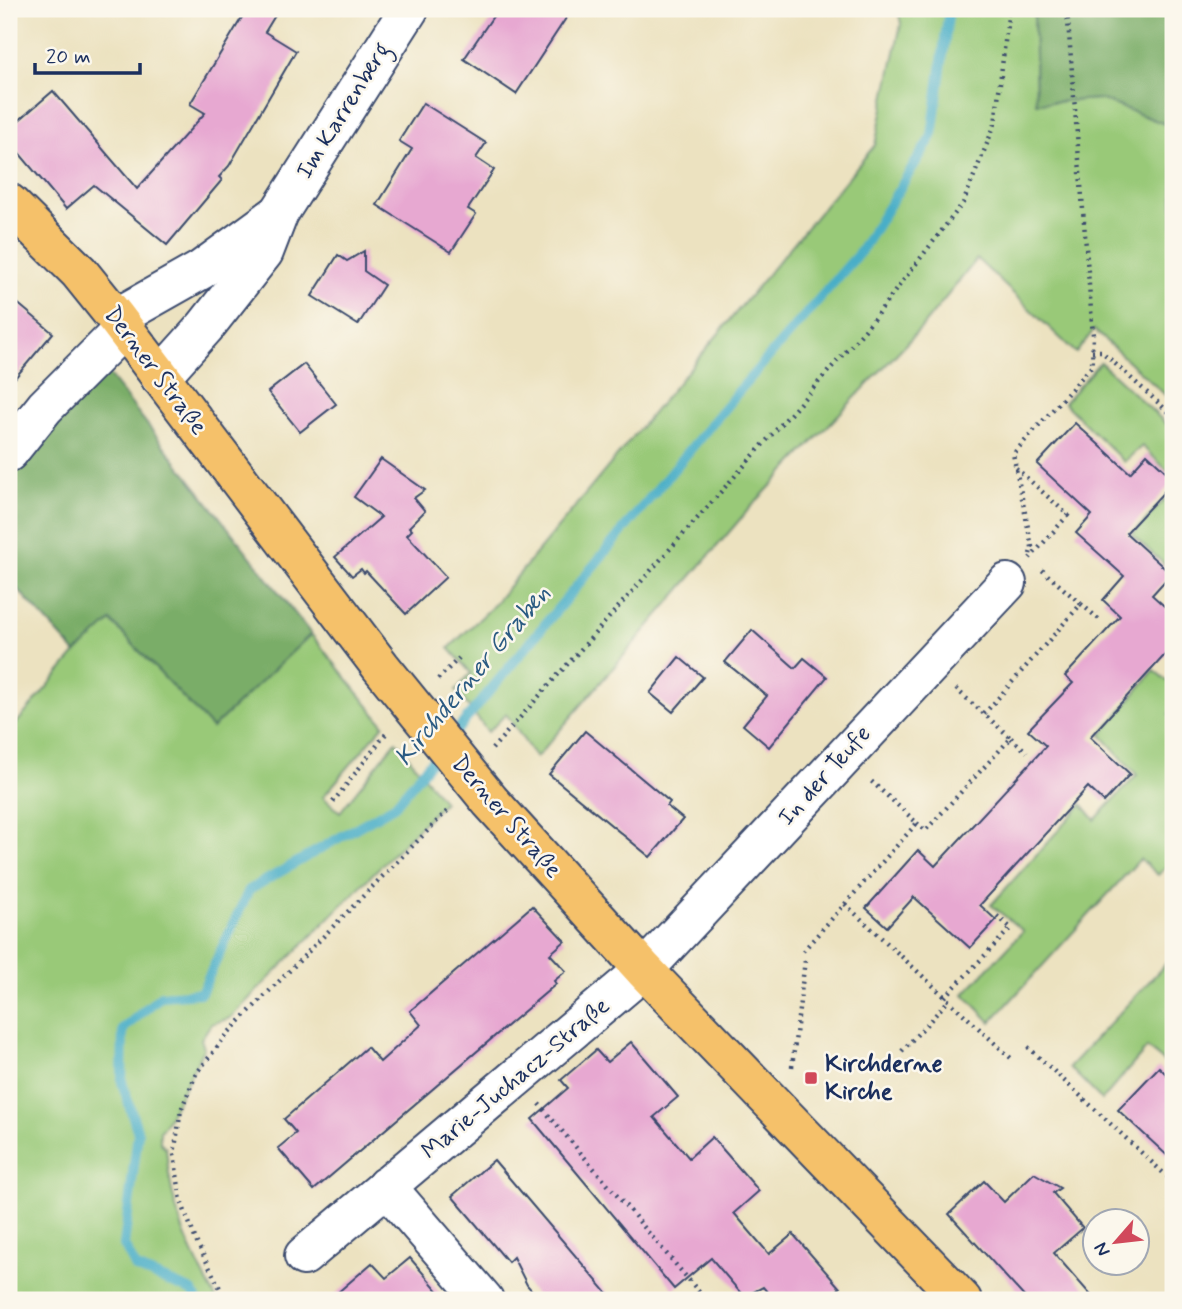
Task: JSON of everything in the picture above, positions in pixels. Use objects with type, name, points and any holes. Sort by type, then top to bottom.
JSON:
[{"type":"main road","name":"Derner Straße","points":[[9,203],[79,272],[418,712],[469,774],[644,970],[962,1300]]},
{"type":"street","name":"Im Karrenberg","points":[[160,377],[205,327],[264,252],[279,213],[409,9]]},
{"type":"street","name":"Im Karrenberg","points":[[9,452],[120,323],[201,271],[279,213]]},
{"type":"street","name":"In der Teufe","points":[[644,970],[1018,571]]},
{"type":"street","name":"Marie-Juchacz-Straße","points":[[304,1256],[644,970]]},
{"type":"street","points":[[386,1186],[484,1300]]},
{"type":"path","points":[[226,1300],[197,1243],[181,1201],[174,1154],[181,1110],[195,1074],[229,1032],[435,827],[469,774],[866,330],[963,204],[995,124],[1009,9]]},
{"type":"path","points":[[1018,571],[1032,547],[1013,454],[1092,366],[1067,9]]},
{"type":"path","points":[[1092,351],[1101,351],[1173,416]]},
{"type":"path","points":[[1016,468],[1068,515],[1018,571]]},
{"type":"path","points":[[1018,571],[1081,604],[1101,621]]},
{"type":"path","points":[[984,714],[1081,604]]},
{"type":"path","points":[[928,664],[1027,752]]},
{"type":"path","points":[[333,802],[418,712]]},
{"type":"path","points":[[843,756],[925,831],[1011,738]]},
{"type":"path","points":[[803,951],[917,823]]},
{"type":"path","points":[[845,904],[1014,1061]]},
{"type":"path","points":[[902,1051],[1011,928],[997,916]]},
{"type":"path","points":[[792,1067],[805,960]]},
{"type":"path","points":[[1028,1047],[1173,1182]]},
{"type":"path","points":[[517,1077],[706,1300]]},
{"type":"green space","points":[[898,9],[1034,9],[1036,103],[1100,99],[1173,127],[1173,402],[1094,330],[1076,353],[977,259],[922,327],[748,510],[536,758],[506,714],[488,732],[456,690],[471,673],[449,648],[491,608],[875,145],[901,24]]},
{"type":"green space","points":[[1034,9],[1173,9],[1173,127],[1100,99],[1036,103]]},
{"type":"green space","points":[[1100,362],[1173,430],[1173,476],[1142,446],[1124,462],[1064,403]]},
{"type":"green space","points":[[104,369],[311,634],[212,728],[111,621],[76,653],[9,580],[9,475]]},
{"type":"green space","points":[[1173,490],[1173,572],[1132,535]]},
{"type":"green space","points":[[110,620],[212,728],[311,634],[384,725],[323,797],[340,812],[396,741],[444,802],[230,1018],[211,1024],[201,1039],[204,1048],[160,1131],[160,1142],[166,1148],[172,1191],[182,1227],[217,1300],[9,1300],[9,732],[76,653]]},
{"type":"green space","points":[[1154,670],[1173,686],[1173,709],[1169,714],[1173,718],[1173,860],[1158,875],[1140,859],[991,1022],[964,994],[1023,931],[991,905],[1082,804],[1095,820],[1137,775],[1101,735]]},
{"type":"green space","points":[[1173,956],[1173,1061],[1169,1066],[1147,1048],[1102,1100],[1069,1067]]},
{"type":"building","points":[[247,9],[279,9],[265,32],[296,51],[229,166],[219,177],[222,180],[167,245],[94,185],[66,209],[9,141],[9,129],[53,91],[137,189],[205,113],[190,104]]},
{"type":"building","points":[[498,9],[572,9],[516,94],[464,59]]},
{"type":"building","points":[[423,103],[486,143],[476,158],[494,170],[468,209],[476,214],[451,252],[377,205],[412,149],[399,141]]},
{"type":"building","points":[[364,251],[364,271],[384,285],[358,325],[312,296],[338,255],[347,261]]},
{"type":"building","points":[[9,296],[53,333],[9,385]]},
{"type":"building","points":[[304,364],[336,404],[300,432],[268,392]]},
{"type":"building","points":[[1075,423],[1130,473],[1147,454],[1173,478],[1173,482],[1126,533],[1171,574],[1152,595],[1173,614],[1173,646],[1090,737],[1130,774],[1104,802],[1088,787],[980,905],[996,920],[970,948],[914,897],[887,927],[866,908],[918,850],[935,866],[1046,746],[1028,730],[1073,683],[1065,676],[1120,616],[1103,600],[1124,576],[1076,533],[1092,515],[1037,464]]},
{"type":"building","points":[[381,459],[425,490],[414,498],[425,511],[409,527],[412,530],[407,535],[446,577],[406,614],[366,571],[364,573],[361,569],[352,576],[335,557],[381,517],[354,497]]},
{"type":"building","points":[[752,630],[795,668],[804,658],[827,677],[769,747],[743,725],[767,696],[725,662]]},
{"type":"building","points":[[679,657],[703,677],[673,712],[650,693]]},
{"type":"building","points":[[585,731],[670,802],[667,806],[683,819],[650,857],[549,774]]},
{"type":"building","points":[[532,906],[565,941],[550,954],[566,971],[554,981],[556,984],[314,1190],[278,1148],[296,1133],[284,1119],[367,1047],[380,1062],[421,1025],[410,1011]]},
{"type":"building","points":[[631,1042],[678,1097],[654,1117],[689,1158],[712,1137],[759,1191],[734,1213],[769,1254],[793,1234],[840,1288],[826,1300],[774,1300],[763,1287],[744,1297],[711,1258],[674,1289],[532,1119],[568,1088],[561,1080],[596,1050],[607,1062]]},
{"type":"building","points":[[1159,1067],[1173,1081],[1173,1161],[1118,1110]]},
{"type":"building","points":[[494,1160],[613,1300],[540,1300],[527,1285],[513,1257],[508,1262],[452,1196]]},
{"type":"building","points":[[1034,1173],[1060,1188],[1053,1193],[1080,1224],[1080,1231],[1054,1253],[1095,1300],[1027,1300],[949,1214],[984,1181],[1004,1202]]},
{"type":"building","points":[[410,1258],[446,1300],[329,1300],[372,1263],[386,1278]]},
{"type":"waterway","name":"Kirchderner Graben","points":[[197,1300],[192,1291],[136,1268],[124,1245],[138,1133],[122,1082],[123,1029],[161,996],[201,993],[249,890],[394,806],[738,392],[861,251],[932,136],[949,9]]},
{"type":"place","name":"Kirchderne Kirche","points":[[811,1078]]}]
